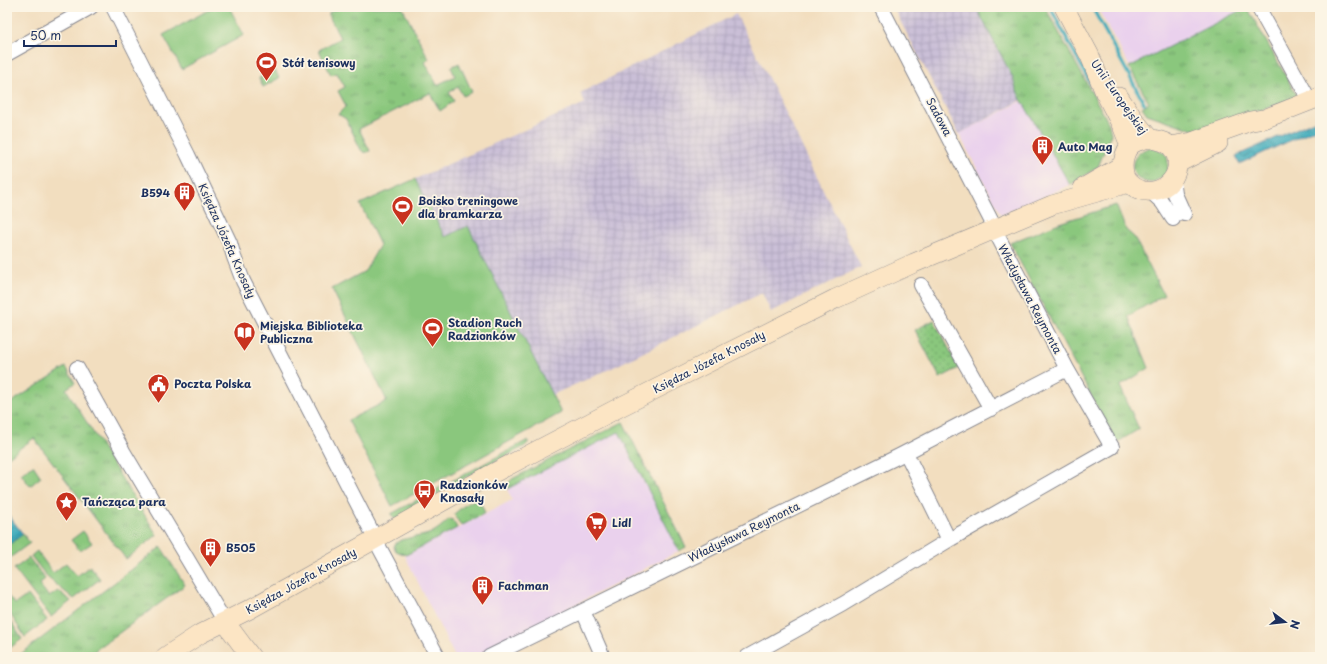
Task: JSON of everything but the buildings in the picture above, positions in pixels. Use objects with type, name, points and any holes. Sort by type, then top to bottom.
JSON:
[{"type":"street","points":[[7,54],[91,7]]},
{"type":"street","name":"Księdza Józefa Knosały","points":[[113,7],[188,155],[230,243],[243,281],[376,539]]},
{"type":"street","name":"Sadowa","points":[[881,7],[995,228]]},
{"type":"street","name":"Unii Europejskiej","points":[[1064,7],[1090,56],[1105,93],[1123,128],[1130,146]]},
{"type":"street","points":[[1150,191],[1178,216],[1175,194],[1174,163],[1163,141],[1149,138],[1139,140],[1130,146],[1125,155],[1123,165],[1124,175],[1129,183],[1143,191],[1159,190],[1168,185],[1174,163],[1253,126],[1264,119],[1315,99],[1258,7]]},
{"type":"street","name":"Unii Europejskiej","points":[[1090,56],[1135,121],[1149,138]]},
{"type":"street","name":"Księdza Józefa Knosały","points":[[1052,205],[1123,165]]},
{"type":"street","name":"Księdza Józefa Knosały","points":[[166,657],[200,634],[225,622],[488,476],[620,407],[784,325],[914,263],[995,228],[1052,205],[1129,183]]},
{"type":"street","name":"Władysława Reymonta","points":[[747,657],[843,604],[949,540],[1112,447],[1067,369],[995,228]]},
{"type":"street","points":[[921,285],[991,409]]},
{"type":"street","points":[[77,368],[123,451],[225,622],[251,657]]},
{"type":"street","name":"Władysława Reymonta","points":[[489,657],[906,453],[1067,369]]},
{"type":"street","points":[[906,453],[949,540]]},
{"type":"street","points":[[376,539],[438,657]]},
{"type":"street","points":[[583,611],[603,657]]},
{"type":"shaded area","points":[[893,7],[976,7],[1013,78],[1016,89],[1022,100],[959,134]]},
{"type":"shaded area","points":[[1097,7],[1247,7],[1130,67]]},
{"type":"shaded area","points":[[736,14],[861,267],[771,312],[762,293],[614,367],[552,395],[468,226],[445,237],[415,179],[585,103],[580,93]]},
{"type":"shaded area","points":[[1022,101],[1070,185],[1001,215],[959,134]]},
{"type":"shaded area","points":[[619,432],[679,551],[474,657],[455,657],[405,556],[512,500],[507,489]]},
{"type":"green space","points":[[214,7],[229,7],[244,35],[182,69],[163,35]]},
{"type":"green space","points":[[340,7],[402,7],[429,59],[425,62],[437,85],[455,76],[451,67],[459,63],[472,92],[463,96],[458,87],[449,92],[454,101],[440,111],[430,93],[359,129],[370,151],[363,152],[346,119],[338,114],[346,106],[338,91],[345,87],[337,73],[331,75],[319,50],[340,38],[329,16],[329,13]]},
{"type":"green space","points":[[976,7],[1045,7],[1109,124],[1111,134],[1098,167],[1070,185],[1022,101],[1016,89],[1013,78]]},
{"type":"green space","points":[[1247,7],[1298,98],[1197,131],[1147,114],[1142,107],[1149,103],[1129,67]]},
{"type":"green space","name":"Stół tenisowy","points":[[275,70],[279,78],[263,87],[259,78]]},
{"type":"green space","points":[[1153,147],[1165,154],[1168,164],[1167,174],[1152,183],[1143,181],[1135,175],[1133,165],[1137,155],[1147,148]]},
{"type":"green space","name":"Stadion Ruch Radzionków","points":[[415,179],[445,237],[468,226],[561,413],[392,506],[348,420],[387,401],[332,289],[365,271],[380,245],[360,204]]},
{"type":"green space","points":[[1116,205],[1126,230],[1134,237],[1164,295],[1128,316],[1149,368],[1120,386],[1139,429],[1116,443],[1010,243],[1059,223]]},
{"type":"green space","points":[[934,320],[959,368],[940,378],[915,330]]},
{"type":"green space","points":[[66,367],[75,383],[66,389],[157,535],[126,559],[34,438],[7,458],[7,405]]},
{"type":"green space","points":[[623,422],[686,547],[679,551],[619,432],[507,489],[508,483],[512,479]]},
{"type":"green space","points":[[528,440],[528,443],[525,446],[457,482],[395,520],[391,514]]},
{"type":"green space","points":[[33,465],[41,477],[30,486],[21,474]]},
{"type":"green space","points":[[476,499],[480,502],[485,513],[461,526],[454,514],[466,504]]},
{"type":"green space","points":[[449,519],[453,520],[457,528],[406,555],[396,551],[394,547],[398,542],[432,533]]},
{"type":"green space","points":[[83,531],[92,543],[80,551],[71,540]]},
{"type":"green space","points":[[23,534],[30,543],[7,560],[7,546]]},
{"type":"green space","points":[[161,547],[185,585],[86,657],[17,657]]},
{"type":"green space","points":[[37,551],[53,573],[66,563],[77,576],[90,566],[100,579],[74,599],[47,577],[31,556]]},
{"type":"green space","points":[[29,558],[45,579],[39,584],[49,597],[58,591],[71,601],[51,617],[14,569]]},
{"type":"green space","points":[[7,595],[15,604],[28,595],[47,620],[25,637],[7,609]]},
{"type":"green space","points":[[7,615],[22,639],[7,650]]},
{"type":"water","points":[[1320,118],[1320,127],[1239,164],[1236,156]]},
{"type":"water","points":[[7,513],[23,534],[7,546]]},
{"type":"waterway","points":[[1050,7],[1091,84]]},
{"type":"waterway","points":[[1092,7],[1144,103]]},
{"type":"place","name":"Stół tenisowy","points":[[266,82]]},
{"type":"place","name":"Auto Mag","points":[[1043,166]]},
{"type":"place","name":"B594","points":[[185,212]]},
{"type":"place","name":"Boisko treningowe dla bramkarza","points":[[402,226]]},
{"type":"place","name":"Stadion Ruch Radzionków","points":[[433,348]]},
{"type":"place","name":"Miejska Biblioteka Publiczna","points":[[244,352]]},
{"type":"place","name":"Poczta Polska","points":[[158,404]]},
{"type":"place","name":"Radzionków Knosały","points":[[425,510]]},
{"type":"place","name":"Tańcząca para","points":[[66,522]]},
{"type":"place","name":"Lidl","points":[[597,542]]},
{"type":"place","name":"B505","points":[[210,568]]},
{"type":"place","name":"Fachman","points":[[483,606]]}]
